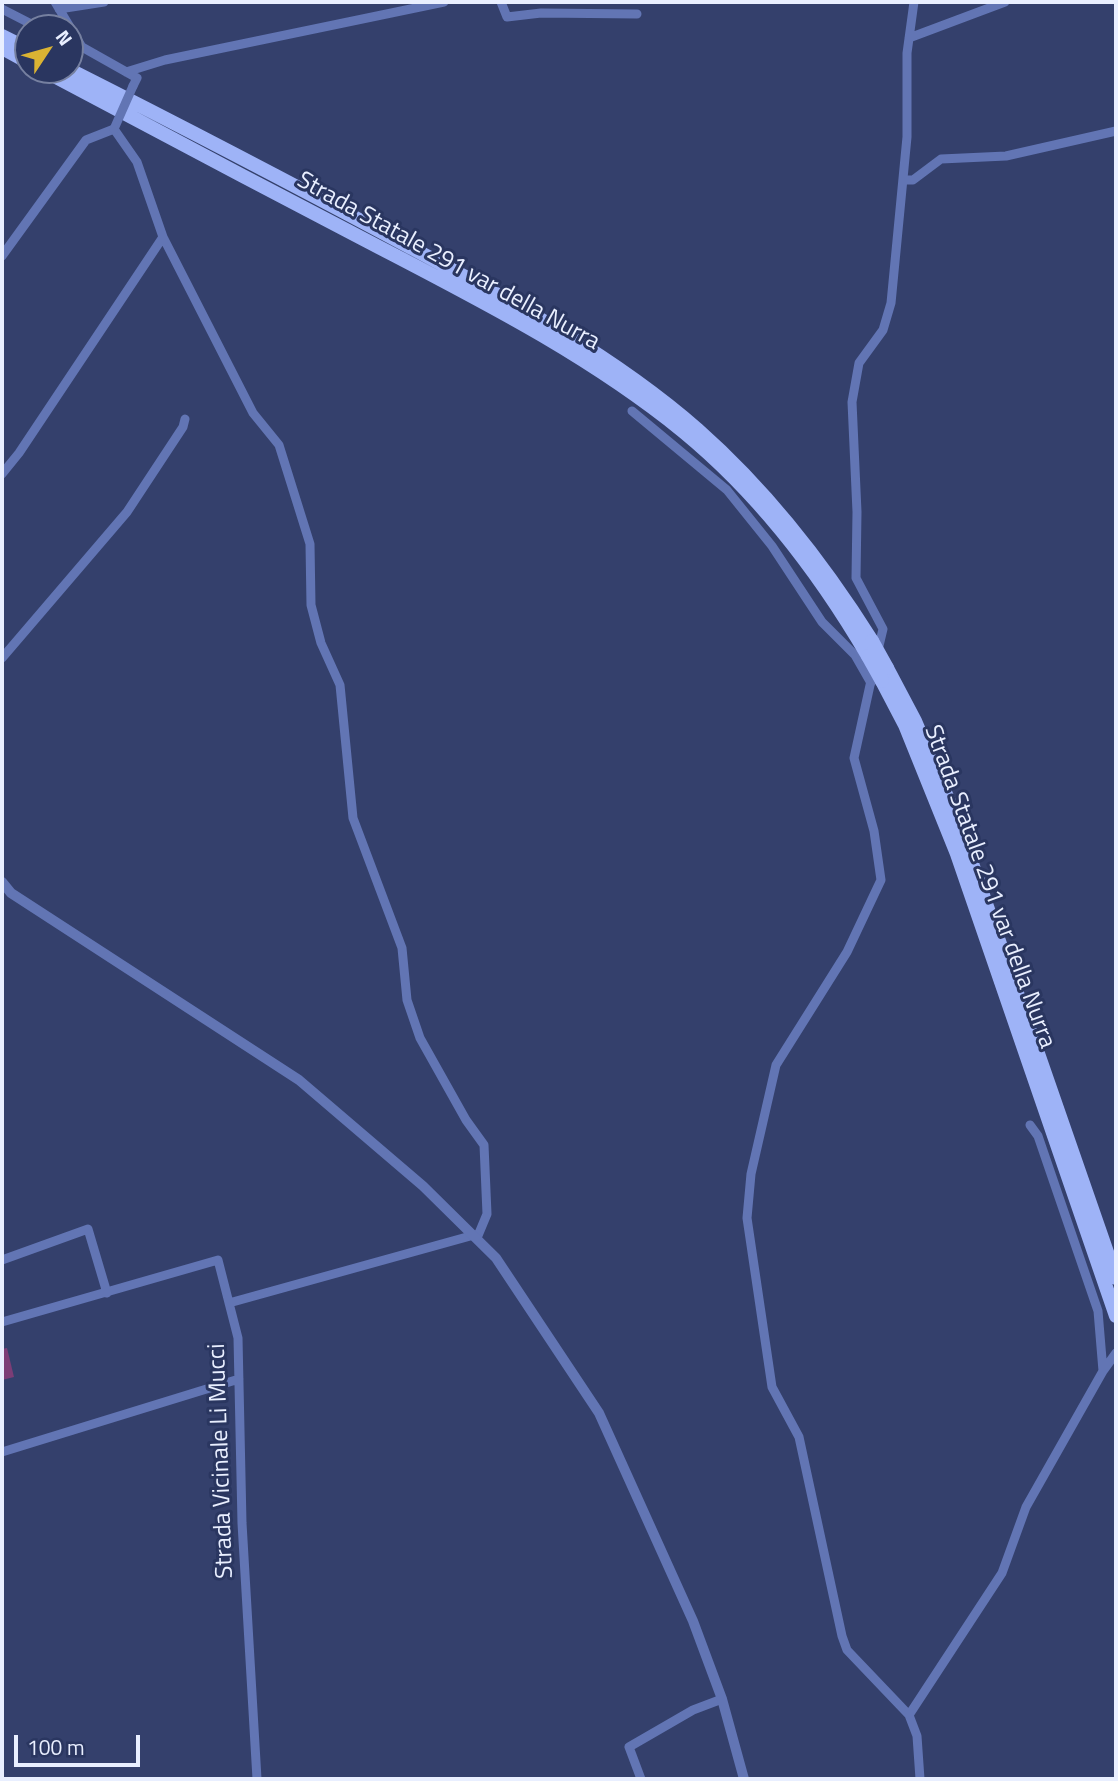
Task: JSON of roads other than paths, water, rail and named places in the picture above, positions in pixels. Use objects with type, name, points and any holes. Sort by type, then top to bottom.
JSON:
[{"type":"highway","name":"Strada Statale 291 var della Nurra","points":[[84,77],[261,167],[499,295],[630,376],[699,432],[756,487],[810,548],[870,649],[880,677],[905,725],[957,854],[1116,1316]]},
{"type":"highway","name":"Strada Statale 291 var della Nurra","points":[[70,84],[492,307],[574,354],[624,388],[685,433],[749,496],[831,595],[870,649]]},
{"type":"highway","name":"Strada Statale 291 var della Nurra","points":[[880,677],[915,720],[958,823],[1116,1278]]},
{"type":"street","points":[[57,5],[104,2]]},
{"type":"street","points":[[126,72],[165,60],[444,2]]},
{"type":"street","points":[[501,2],[507,17],[541,13],[637,15]]},
{"type":"street","points":[[914,2],[909,38],[904,180],[891,303],[883,330],[859,363],[852,402],[857,512],[856,578],[883,629],[880,677],[854,758],[874,831],[881,880],[847,953],[776,1065],[751,1174],[747,1219],[772,1387],[799,1437],[842,1636],[847,1650],[909,1715],[917,1735],[920,1779]]},
{"type":"street","points":[[909,38],[1005,2]]},
{"type":"street","points":[[2,257],[86,140],[114,129],[137,78],[84,48]]},
{"type":"street","points":[[114,129],[137,162],[163,237],[253,413],[279,445],[310,544],[311,605],[321,643],[340,685],[353,818],[402,948],[407,1000],[420,1038],[466,1120],[484,1145],[487,1214],[476,1237],[229,1303]]},
{"type":"street","points":[[904,180],[913,180],[941,159],[1006,156],[1116,131]]},
{"type":"street","points":[[2,474],[19,453],[163,237]]},
{"type":"street","points":[[632,411],[727,490],[772,546],[822,622],[880,677]]},
{"type":"street","points":[[2,658],[127,512],[183,427],[185,419]]},
{"type":"street","points":[[2,882],[11,893],[299,1080],[423,1186],[496,1258],[543,1324],[599,1413],[694,1621],[722,1699],[744,1779]]},
{"type":"street","points":[[1030,1125],[1038,1136],[1098,1311],[1105,1368]]},
{"type":"street","points":[[2,1260],[88,1229],[107,1293]]},
{"type":"street","name":"Strada Vicinale Li Mucci","points":[[2,1322],[218,1259],[238,1338],[242,1522],[257,1779]]},
{"type":"street","points":[[909,1715],[1002,1573],[1026,1507],[1116,1353]]},
{"type":"street","points":[[2,1452],[239,1379]]},
{"type":"street","points":[[641,1779],[629,1747],[694,1710],[722,1699]]}]
